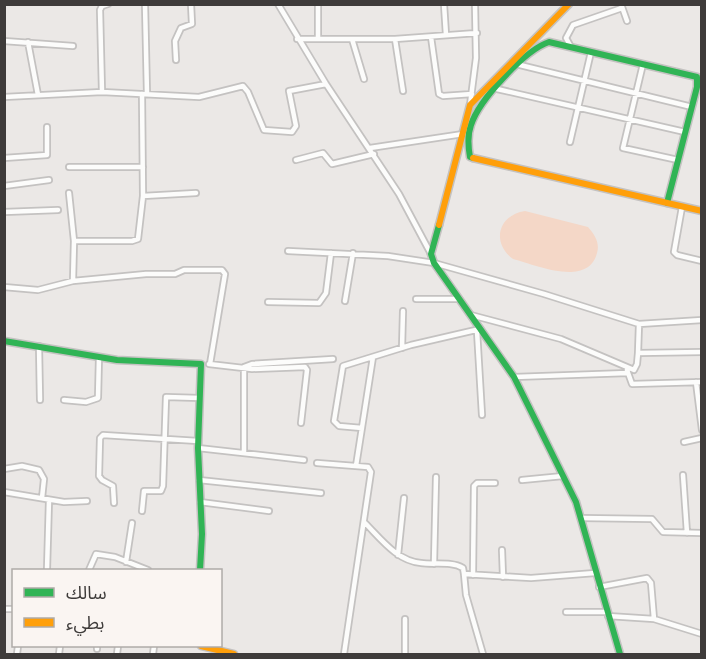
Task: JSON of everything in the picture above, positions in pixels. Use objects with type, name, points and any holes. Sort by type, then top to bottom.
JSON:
[{"type":"street","points":[[102,92],[100,10],[102,6],[108,4]]},
{"type":"street","points":[[74,241],[135,241],[140,235],[143,196],[145,4]]},
{"type":"street","points":[[176,60],[175,41],[181,28],[192,24],[191,4]]},
{"type":"street","points":[[278,4],[297,39],[374,154],[434,263],[514,377],[581,518],[620,654]]},
{"type":"street","points":[[318,4],[318,38]]},
{"type":"street","points":[[444,4],[446,35]]},
{"type":"street","points":[[431,254],[472,94],[477,33],[475,4]]},
{"type":"street","points":[[470,105],[569,4]]},
{"type":"street","points":[[555,44],[566,38],[573,25],[622,6],[627,21]]},
{"type":"street","points":[[297,39],[395,39],[477,33]]},
{"type":"street","points":[[430,37],[439,94],[443,96],[472,94]]},
{"type":"street","points":[[566,38],[571,47]]},
{"type":"street","points":[[352,39],[364,79]]},
{"type":"street","points":[[395,39],[403,91]]},
{"type":"street","points":[[4,41],[73,46]]},
{"type":"street","points":[[28,42],[38,95]]},
{"type":"street","points":[[667,203],[692,107],[697,76],[571,47],[555,44],[540,45],[475,111],[466,142],[470,157],[682,207],[702,211]]},
{"type":"street","points":[[570,142],[591,52]]},
{"type":"street","points":[[621,156],[643,64]]},
{"type":"street","points":[[520,65],[692,107]]},
{"type":"street","points":[[4,97],[102,92],[199,97],[243,86],[248,92],[264,130],[292,132],[296,126],[288,91],[326,84]]},
{"type":"street","points":[[497,89],[685,132]]},
{"type":"street","points":[[4,158],[47,155],[47,127]]},
{"type":"street","points":[[370,148],[463,134]]},
{"type":"street","points":[[623,148],[678,160]]},
{"type":"street","points":[[296,160],[323,153],[332,164],[374,154]]},
{"type":"street","points":[[69,167],[94,169],[143,167]]},
{"type":"street","points":[[4,186],[49,180]]},
{"type":"street","points":[[69,193],[74,241],[73,281]]},
{"type":"street","points":[[143,196],[196,193]]},
{"type":"street","points":[[682,207],[674,252],[676,255],[702,261]]},
{"type":"street","points":[[4,212],[58,210]]},
{"type":"street","points":[[288,251],[353,253],[434,263],[639,324],[702,320]]},
{"type":"street","points":[[268,302],[315,305],[322,301],[326,293],[331,253]]},
{"type":"street","points":[[345,301],[353,253]]},
{"type":"street","points":[[4,287],[38,290],[73,281],[146,274],[175,274],[184,270],[222,270],[225,274],[210,364]]},
{"type":"street","points":[[416,299],[459,299]]},
{"type":"street","points":[[402,348],[403,311]]},
{"type":"street","points":[[471,315],[561,339],[627,371],[632,384],[699,382],[702,430]]},
{"type":"street","points":[[514,377],[634,370],[638,353],[639,324]]},
{"type":"street","points":[[362,428],[339,426],[334,421],[342,368],[349,363],[402,348],[479,330]]},
{"type":"street","points":[[479,330],[482,415]]},
{"type":"street","points":[[4,341],[99,357],[154,363],[305,368],[307,370],[302,423]]},
{"type":"street","points":[[39,346],[39,400]]},
{"type":"street","points":[[638,353],[702,352]]},
{"type":"street","points":[[64,400],[86,402],[98,398],[99,357]]},
{"type":"street","points":[[356,466],[373,357]]},
{"type":"street","points":[[244,367],[252,364],[333,359]]},
{"type":"street","points":[[200,569],[198,444],[201,364]]},
{"type":"street","points":[[244,367],[244,453]]},
{"type":"street","points":[[142,511],[144,491],[163,489],[163,438],[167,396],[200,398]]},
{"type":"street","points":[[114,503],[113,486],[99,476],[101,436],[110,434],[163,438],[244,453],[304,460]]},
{"type":"street","points":[[684,442],[702,438]]},
{"type":"street","points":[[316,463],[368,467],[371,472],[344,654]]},
{"type":"street","points":[[4,469],[22,466],[39,470],[44,480],[42,498]]},
{"type":"street","points":[[683,475],[687,533]]},
{"type":"street","points":[[522,480],[563,476]]},
{"type":"street","points":[[435,564],[436,477]]},
{"type":"street","points":[[199,480],[321,493]]},
{"type":"street","points":[[473,575],[474,486],[477,483],[495,483]]},
{"type":"street","points":[[4,492],[49,500],[87,501]]},
{"type":"street","points":[[398,555],[404,498]]},
{"type":"street","points":[[46,569],[49,500]]},
{"type":"street","points":[[200,502],[269,511]]},
{"type":"street","points":[[581,518],[652,519],[663,532],[702,533]]},
{"type":"street","points":[[365,523],[398,555],[410,561],[459,566],[464,574],[466,595],[483,654]]},
{"type":"street","points":[[126,562],[132,524]]},
{"type":"street","points":[[502,550],[503,577]]},
{"type":"street","points":[[89,569],[92,558],[96,554],[145,569]]},
{"type":"street","points":[[464,574],[554,577],[595,573]]},
{"type":"street","points":[[599,587],[647,578],[651,583],[654,619]]},
{"type":"street","points":[[566,612],[654,619],[702,634]]},
{"type":"street","points":[[405,619],[405,654]]},
{"type":"street","points":[[218,652],[234,654]]},
{"type":"shaded area","points":[[525,211],[588,227],[595,236],[598,246],[592,264],[583,270],[573,272],[547,269],[513,259],[502,245],[501,230],[509,218]]},
{"type":"traffic: fast","points":[[473,158],[469,153],[469,133],[483,103],[516,65],[549,42],[697,77],[697,87],[667,203]]},
{"type":"traffic: fast","points":[[439,225],[431,254],[434,263],[514,377],[576,502],[620,654]]},
{"type":"traffic: fast","points":[[4,341],[117,360],[201,364],[198,448],[202,534],[200,569]]},
{"type":"traffic: slow","points":[[439,225],[470,105],[569,4]]},
{"type":"traffic: slow","points":[[473,158],[702,211]]},
{"type":"traffic: slow","points":[[205,647],[234,654]]}]
